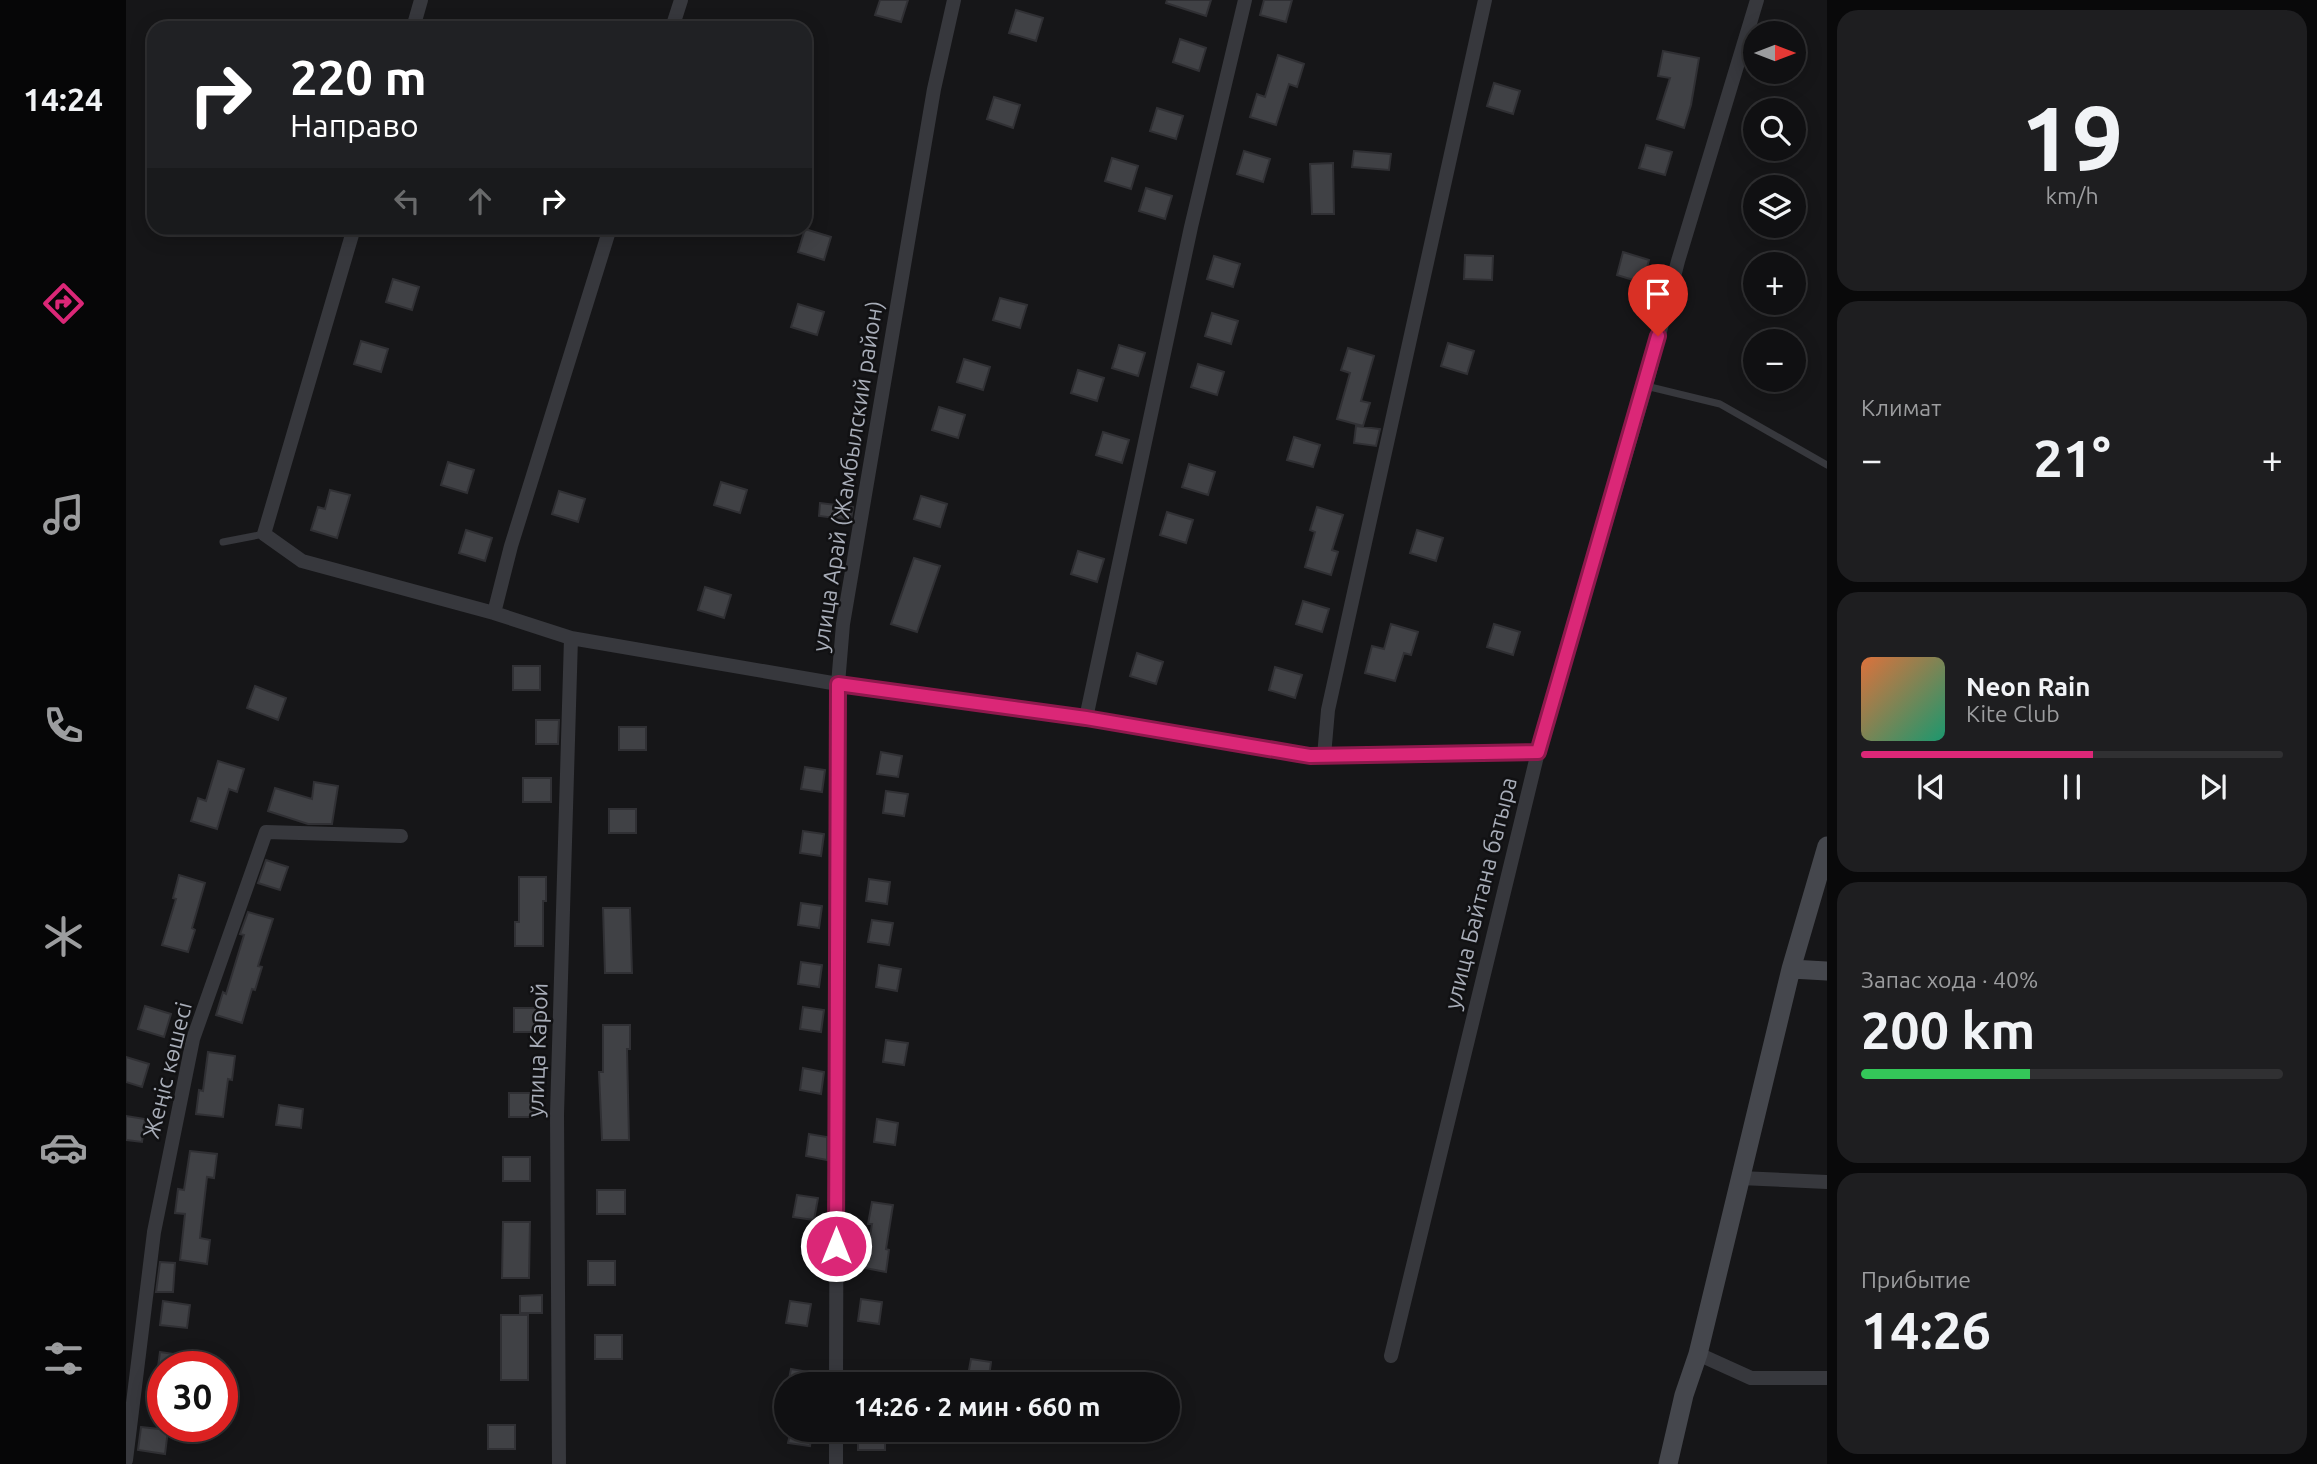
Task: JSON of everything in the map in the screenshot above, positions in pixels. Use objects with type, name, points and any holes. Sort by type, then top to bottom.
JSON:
[{"type":"street","points":[[415,21],[421,0]]},
{"type":"street","points":[[674,21],[681,0]]},
{"type":"street","name":"улица Арай (Жамбылский район)","points":[[836,1372],[838,684],[843,624],[927,130],[954,0]]},
{"type":"street","points":[[1086,718],[1191,227],[1245,0]]},
{"type":"street","points":[[1324,755],[1328,710],[1485,0]]},
{"type":"street","name":"улица Байтана батыра","points":[[1391,1356],[1538,752],[1646,386],[1678,261],[1757,0]]},
{"type":"street","points":[[352,235],[264,534],[302,561],[494,613],[570,638],[838,684],[1086,718],[1310,756],[1538,752]]},
{"type":"street","points":[[494,613],[511,546],[608,235]]},
{"type":"street","name":"улица Карой","points":[[559,1464],[557,1114],[570,638]]},
{"type":"street","name":"Жеңіс көшесі","points":[[126,1460],[154,1232],[193,1039],[267,832],[401,835]]},
{"type":"street","points":[[1668,1464],[1684,1395],[1698,1354],[1791,969],[1827,846]]},
{"type":"street","points":[[1791,969],[1827,971]]},
{"type":"street","points":[[1740,1178],[1827,1182]]},
{"type":"street","points":[[1698,1354],[1751,1378],[1827,1378]]},
{"type":"street","points":[[836,1442],[836,1464]]},
{"type":"lane","points":[[1646,386],[1720,404],[1827,465]]},
{"type":"lane","points":[[223,542],[264,534]]},
{"type":"building","points":[[880,0],[908,0],[901,22],[875,15]]},
{"type":"building","points":[[1167,0],[1211,0],[1206,16],[1166,3]]},
{"type":"building","points":[[1264,0],[1292,0],[1286,22],[1260,15]]},
{"type":"building","points":[[1016,10],[1043,18],[1036,41],[1009,33]]},
{"type":"building","points":[[1180,39],[1206,48],[1199,71],[1173,62]]},
{"type":"building","points":[[1663,51],[1699,58],[1684,128],[1657,119],[1670,78],[1658,76]]},
{"type":"building","points":[[1278,55],[1304,64],[1297,87],[1289,84],[1276,125],[1250,117],[1257,94],[1265,97]]},
{"type":"building","points":[[1494,83],[1520,91],[1513,114],[1487,106]]},
{"type":"building","points":[[994,97],[1020,105],[1013,128],[987,119]]},
{"type":"building","points":[[1157,108],[1183,116],[1176,139],[1150,131]]},
{"type":"building","points":[[1646,145],[1672,152],[1665,175],[1639,168]]},
{"type":"building","points":[[1244,151],[1270,159],[1263,182],[1237,174]]},
{"type":"building","points":[[1354,151],[1391,154],[1389,170],[1352,167]]},
{"type":"building","points":[[1112,158],[1138,166],[1131,189],[1105,181]]},
{"type":"building","points":[[1333,163],[1334,214],[1312,214],[1310,164]]},
{"type":"building","points":[[1146,188],[1172,196],[1165,219],[1139,211]]},
{"type":"building","points":[[812,231],[831,237],[824,260],[798,252],[803,235],[812,235]]},
{"type":"building","points":[[1623,252],[1649,260],[1643,283],[1617,275]]},
{"type":"building","points":[[1465,255],[1493,256],[1492,280],[1464,279]]},
{"type":"building","points":[[1214,256],[1240,264],[1233,287],[1207,279]]},
{"type":"building","points":[[393,279],[419,287],[412,310],[386,302]]},
{"type":"building","points":[[1000,298],[1027,305],[1020,328],[993,320]]},
{"type":"building","points":[[798,304],[824,312],[817,335],[791,327]]},
{"type":"building","points":[[1212,313],[1238,321],[1231,344],[1205,336]]},
{"type":"building","points":[[361,341],[388,349],[381,372],[354,364]]},
{"type":"building","points":[[1448,343],[1474,351],[1467,374],[1441,366]]},
{"type":"building","points":[[1119,345],[1145,353],[1138,376],[1112,368]]},
{"type":"building","points":[[1348,348],[1374,356],[1361,401],[1370,403],[1363,426],[1337,419],[1350,373],[1341,370]]},
{"type":"building","points":[[964,359],[990,367],[983,390],[957,382]]},
{"type":"building","points":[[1198,364],[1224,372],[1217,395],[1191,387]]},
{"type":"building","points":[[1078,370],[1104,378],[1097,401],[1071,393]]},
{"type":"building","points":[[939,407],[965,415],[958,438],[932,430]]},
{"type":"building","points":[[1356,426],[1380,429],[1376,446],[1354,443]]},
{"type":"building","points":[[1103,432],[1129,440],[1122,463],[1096,455]]},
{"type":"building","points":[[1294,437],[1320,445],[1313,467],[1287,460]]},
{"type":"building","points":[[448,462],[474,470],[467,493],[441,485]]},
{"type":"building","points":[[1189,464],[1215,472],[1208,495],[1182,487]]},
{"type":"building","points":[[721,482],[747,490],[740,513],[714,505]]},
{"type":"building","points":[[330,490],[350,495],[337,538],[311,530],[318,507],[325,509]]},
{"type":"building","points":[[559,491],[585,499],[578,522],[552,514]]},
{"type":"building","points":[[921,496],[947,504],[940,527],[914,519]]},
{"type":"building","points":[[820,503],[853,507],[851,520],[819,516]]},
{"type":"building","points":[[1317,507],[1343,515],[1332,550],[1338,552],[1331,575],[1305,567],[1315,532],[1310,530]]},
{"type":"building","points":[[1167,512],[1193,520],[1186,543],[1160,535]]},
{"type":"building","points":[[466,530],[492,538],[485,561],[459,553]]},
{"type":"building","points":[[1417,530],[1443,538],[1436,561],[1410,553]]},
{"type":"building","points":[[1078,551],[1104,559],[1097,582],[1071,574]]},
{"type":"building","points":[[914,558],[940,566],[917,632],[891,624]]},
{"type":"building","points":[[705,587],[731,595],[724,618],[698,610]]},
{"type":"building","points":[[1303,601],[1329,609],[1322,632],[1296,624]]},
{"type":"building","points":[[1391,624],[1418,632],[1411,655],[1404,653],[1395,681],[1365,673],[1372,646],[1384,649]]},
{"type":"building","points":[[1494,624],[1520,632],[1513,655],[1487,647]]},
{"type":"building","points":[[1137,653],[1163,662],[1156,684],[1130,676]]},
{"type":"building","points":[[513,666],[540,666],[540,690],[513,690]]},
{"type":"building","points":[[1275,667],[1302,675],[1295,698],[1269,690]]},
{"type":"building","points":[[255,686],[286,698],[278,720],[247,708]]},
{"type":"building","points":[[536,720],[559,720],[558,744],[536,744]]},
{"type":"building","points":[[619,727],[646,727],[646,750],[619,750]]},
{"type":"building","points":[[881,752],[902,756],[898,777],[877,774]]},
{"type":"building","points":[[218,761],[244,769],[237,792],[229,789],[217,829],[191,821],[198,798],[206,801]]},
{"type":"building","points":[[805,767],[825,770],[822,792],[801,789]]},
{"type":"building","points":[[523,778],[551,778],[551,802],[523,802]]},
{"type":"building","points":[[314,782],[338,786],[332,824],[308,824],[268,811],[275,788],[312,799]]},
{"type":"building","points":[[886,791],[908,794],[904,816],[883,813]]},
{"type":"building","points":[[609,809],[636,809],[636,833],[609,833]]},
{"type":"building","points":[[803,831],[824,834],[821,856],[800,853]]},
{"type":"building","points":[[266,860],[288,867],[280,890],[258,883]]},
{"type":"building","points":[[179,875],[205,883],[188,952],[162,945],[176,899],[173,898]]},
{"type":"building","points":[[519,877],[546,877],[543,946],[515,946],[515,922],[519,922]]},
{"type":"building","points":[[869,879],[890,882],[887,904],[866,901]]},
{"type":"building","points":[[801,903],[822,906],[819,928],[798,925]]},
{"type":"building","points":[[603,908],[630,908],[632,973],[605,973]]},
{"type":"building","points":[[248,912],[273,919],[258,966],[262,967],[242,1023],[216,1015],[223,992],[226,994]]},
{"type":"building","points":[[872,920],[893,923],[889,945],[868,942]]},
{"type":"building","points":[[801,962],[822,965],[819,987],[798,984]]},
{"type":"building","points":[[879,965],[901,969],[897,991],[876,987]]},
{"type":"building","points":[[145,1006],[171,1014],[164,1037],[138,1029]]},
{"type":"building","points":[[803,1007],[824,1010],[821,1032],[800,1029]]},
{"type":"building","points":[[514,1008],[542,1008],[542,1032],[514,1032]]},
{"type":"building","points":[[603,1025],[630,1025],[630,1049],[627,1049],[629,1140],[602,1140],[599,1072],[603,1072]]},
{"type":"building","points":[[886,1040],[908,1043],[904,1065],[883,1062]]},
{"type":"building","points":[[208,1052],[235,1056],[232,1080],[228,1079],[223,1117],[196,1114],[199,1090],[203,1091]]},
{"type":"building","points":[[126,1057],[149,1064],[142,1087],[126,1082]]},
{"type":"building","points":[[803,1068],[824,1072],[821,1094],[800,1090]]},
{"type":"building","points":[[509,1093],[536,1093],[536,1117],[509,1117]]},
{"type":"building","points":[[279,1105],[303,1109],[301,1128],[276,1125]]},
{"type":"building","points":[[126,1116],[145,1119],[142,1142],[126,1140]]},
{"type":"building","points":[[877,1119],[898,1123],[895,1145],[874,1142]]},
{"type":"building","points":[[809,1134],[827,1137],[827,1160],[806,1156]]},
{"type":"building","points":[[190,1151],[217,1154],[214,1178],[207,1177],[200,1238],[210,1240],[207,1264],[180,1260],[185,1214],[175,1213],[178,1189],[184,1190]]},
{"type":"building","points":[[503,1157],[530,1157],[530,1181],[503,1181]]},
{"type":"building","points":[[597,1190],[625,1190],[625,1214],[597,1214]]},
{"type":"building","points":[[797,1195],[818,1198],[814,1220],[793,1217]]},
{"type":"building","points":[[872,1202],[893,1205],[886,1249],[889,1250],[886,1272],[865,1268],[872,1224],[868,1224]]},
{"type":"building","points":[[503,1222],[530,1222],[529,1278],[502,1278]]},
{"type":"building","points":[[588,1261],[615,1261],[615,1285],[588,1285]]},
{"type":"building","points":[[160,1262],[175,1263],[173,1292],[156,1292]]},
{"type":"building","points":[[542,1295],[542,1313],[520,1313],[520,1296]]},
{"type":"building","points":[[861,1299],[882,1302],[879,1324],[858,1321]]},
{"type":"building","points":[[163,1301],[190,1305],[187,1328],[160,1325]]},
{"type":"building","points":[[790,1301],[811,1304],[807,1326],[786,1323]]},
{"type":"building","points":[[501,1315],[528,1315],[528,1380],[501,1380]]},
{"type":"building","points":[[595,1335],[622,1335],[622,1359],[595,1359]]},
{"type":"building","points":[[971,1359],[991,1362],[990,1372],[969,1372]]},
{"type":"building","points":[[488,1425],[515,1425],[515,1449],[488,1449]]},
{"type":"building","points":[[141,1427],[147,1428],[147,1442],[166,1442],[165,1454],[138,1450]]},
{"type":"building","points":[[788,1442],[810,1442],[810,1446]]},
{"type":"building","points":[[858,1442],[885,1442],[885,1450],[858,1450]]},
{"type":"route","points":[[836,1246],[838,684],[1086,718],[1310,756],[1538,752],[1646,386],[1658,336]]}]
